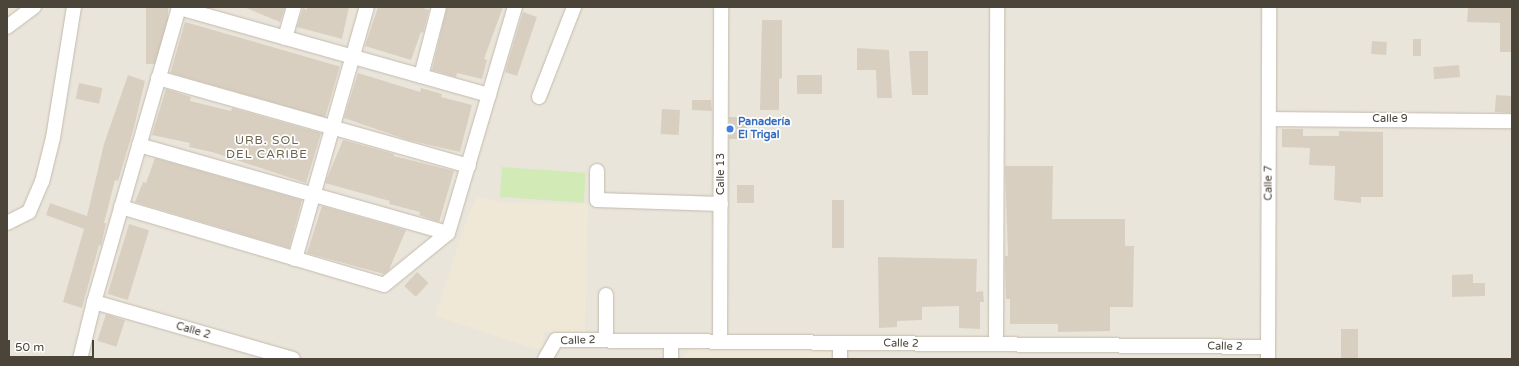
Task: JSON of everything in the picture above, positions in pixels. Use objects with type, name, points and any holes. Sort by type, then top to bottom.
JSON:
[{"type":"street","points":[[7,27],[34,7]]},
{"type":"street","points":[[7,223],[28,212],[42,182],[53,138],[74,7]]},
{"type":"street","points":[[286,38],[294,7]]},
{"type":"street","points":[[295,259],[332,127],[354,57],[367,7]]},
{"type":"street","points":[[421,76],[439,7]]},
{"type":"street","points":[[121,207],[384,285],[448,233],[515,7]]},
{"type":"street","points":[[539,97],[574,7]]},
{"type":"street","name":"Calle 13","points":[[720,342],[722,7]]},
{"type":"street","points":[[996,344],[997,7]]},
{"type":"street","name":"Calle 7","points":[[1268,353],[1269,7]]},
{"type":"street","points":[[80,359],[94,302],[179,8],[489,95]]},
{"type":"street","points":[[158,78],[469,166]]},
{"type":"street","name":"Calle 9","points":[[1269,120],[1512,121]]},
{"type":"street","points":[[139,145],[448,233]]},
{"type":"street","points":[[597,171],[597,200],[720,204]]},
{"type":"street","points":[[606,295],[606,340]]},
{"type":"street","name":"Calle 2","points":[[94,302],[293,359]]},
{"type":"street","name":"Calle 2","points":[[545,359],[556,340],[996,344],[1268,353]]},
{"type":"street","points":[[670,341],[670,359]]},
{"type":"street","points":[[840,343],[840,359]]},
{"type":"shaded area","points":[[7,7],[1512,7],[1512,359],[7,359]]},
{"type":"shaded area","points":[[478,197],[504,203],[588,204],[585,332],[544,332],[543,351],[435,316],[470,211]]},
{"type":"shaded area","points":[[697,349],[824,350],[831,352],[835,359],[683,359],[689,351]]},
{"type":"green space","points":[[502,167],[586,173],[584,203],[500,197]]},
{"type":"building","points":[[146,7],[168,7],[168,64],[146,64]]},
{"type":"building","points":[[244,7],[285,7],[280,22]]},
{"type":"building","points":[[307,7],[349,7],[342,39],[297,27],[303,8],[307,10]]},
{"type":"building","points":[[378,7],[419,7],[429,10],[423,33],[421,32],[411,60],[365,46]]},
{"type":"building","points":[[447,7],[503,7],[484,59],[487,60],[482,79],[457,73],[456,77],[432,70]]},
{"type":"building","points":[[1468,7],[1512,7],[1512,52],[1500,52],[1500,23],[1467,22]]},
{"type":"building","points":[[523,12],[537,17],[517,76],[505,72]]},
{"type":"building","points":[[762,20],[782,20],[782,78],[779,79],[779,110],[760,110]]},
{"type":"building","points":[[185,22],[340,66],[325,117],[170,73]]},
{"type":"building","points":[[1413,39],[1421,39],[1421,56],[1413,56]]},
{"type":"building","points":[[1372,41],[1387,42],[1386,55],[1371,54]]},
{"type":"building","points":[[857,48],[889,50],[892,98],[877,98],[876,70],[857,70]]},
{"type":"building","points":[[909,51],[928,51],[928,95],[912,95]]},
{"type":"building","points":[[1459,65],[1460,77],[1434,79],[1433,67]]},
{"type":"building","points":[[358,73],[420,92],[421,88],[442,94],[441,97],[472,105],[460,152],[408,140],[344,118]]},
{"type":"building","points":[[128,75],[145,81],[133,131],[118,181],[115,180],[104,223],[106,223],[101,246],[99,245],[82,308],[63,302],[84,229],[46,215],[50,203],[87,216],[104,144]]},
{"type":"building","points":[[797,75],[822,75],[822,94],[797,94]]},
{"type":"building","points":[[79,83],[102,88],[99,104],[76,99]]},
{"type":"building","points":[[166,89],[191,97],[190,101],[231,111],[232,108],[321,133],[306,183],[212,152],[189,147],[190,143],[152,135]]},
{"type":"building","points":[[1496,95],[1512,96],[1511,113],[1495,112]]},
{"type":"building","points":[[692,100],[711,100],[712,111],[692,110]]},
{"type":"building","points":[[662,109],[680,110],[679,135],[661,134]]},
{"type":"building","points":[[729,117],[747,117],[747,139],[729,139]]},
{"type":"building","points":[[1282,129],[1303,129],[1303,136],[1339,136],[1339,131],[1383,132],[1383,197],[1361,197],[1361,203],[1334,200],[1335,166],[1309,165],[1310,148],[1282,147]]},
{"type":"building","points":[[343,140],[394,154],[394,156],[454,171],[439,222],[419,215],[420,212],[389,204],[390,201],[325,183]]},
{"type":"building","points":[[155,158],[302,200],[289,248],[135,202],[143,182],[146,183]]},
{"type":"building","points":[[1005,166],[1053,166],[1052,219],[1125,219],[1125,246],[1134,246],[1133,307],[1110,307],[1110,331],[1058,332],[1058,324],[1010,324],[1010,299],[1006,299],[1005,268],[1005,256],[1008,256]]},
{"type":"building","points":[[737,185],[754,185],[754,203],[737,203]]},
{"type":"building","points":[[832,200],[844,200],[844,248],[832,248]]},
{"type":"building","points":[[322,206],[406,230],[389,270],[384,274],[307,253]]},
{"type":"building","points":[[129,224],[149,230],[128,300],[108,294]]},
{"type":"building","points":[[878,257],[977,259],[976,292],[983,291],[984,302],[980,302],[980,329],[959,328],[959,306],[922,307],[922,320],[897,321],[897,327],[879,328]]},
{"type":"building","points":[[417,272],[429,283],[416,297],[404,286]]},
{"type":"building","points":[[1473,274],[1473,283],[1485,283],[1485,296],[1452,297],[1452,275]]},
{"type":"building","points":[[106,314],[125,320],[116,347],[97,341]]},
{"type":"building","points":[[1341,329],[1358,329],[1358,358],[1341,358]]},
{"type":"place","name":"Panadería El Trigal","points":[[730,129]]},
{"type":"district","name":"URB. SOL DEL CARIBE","points":[[267,148]]}]
